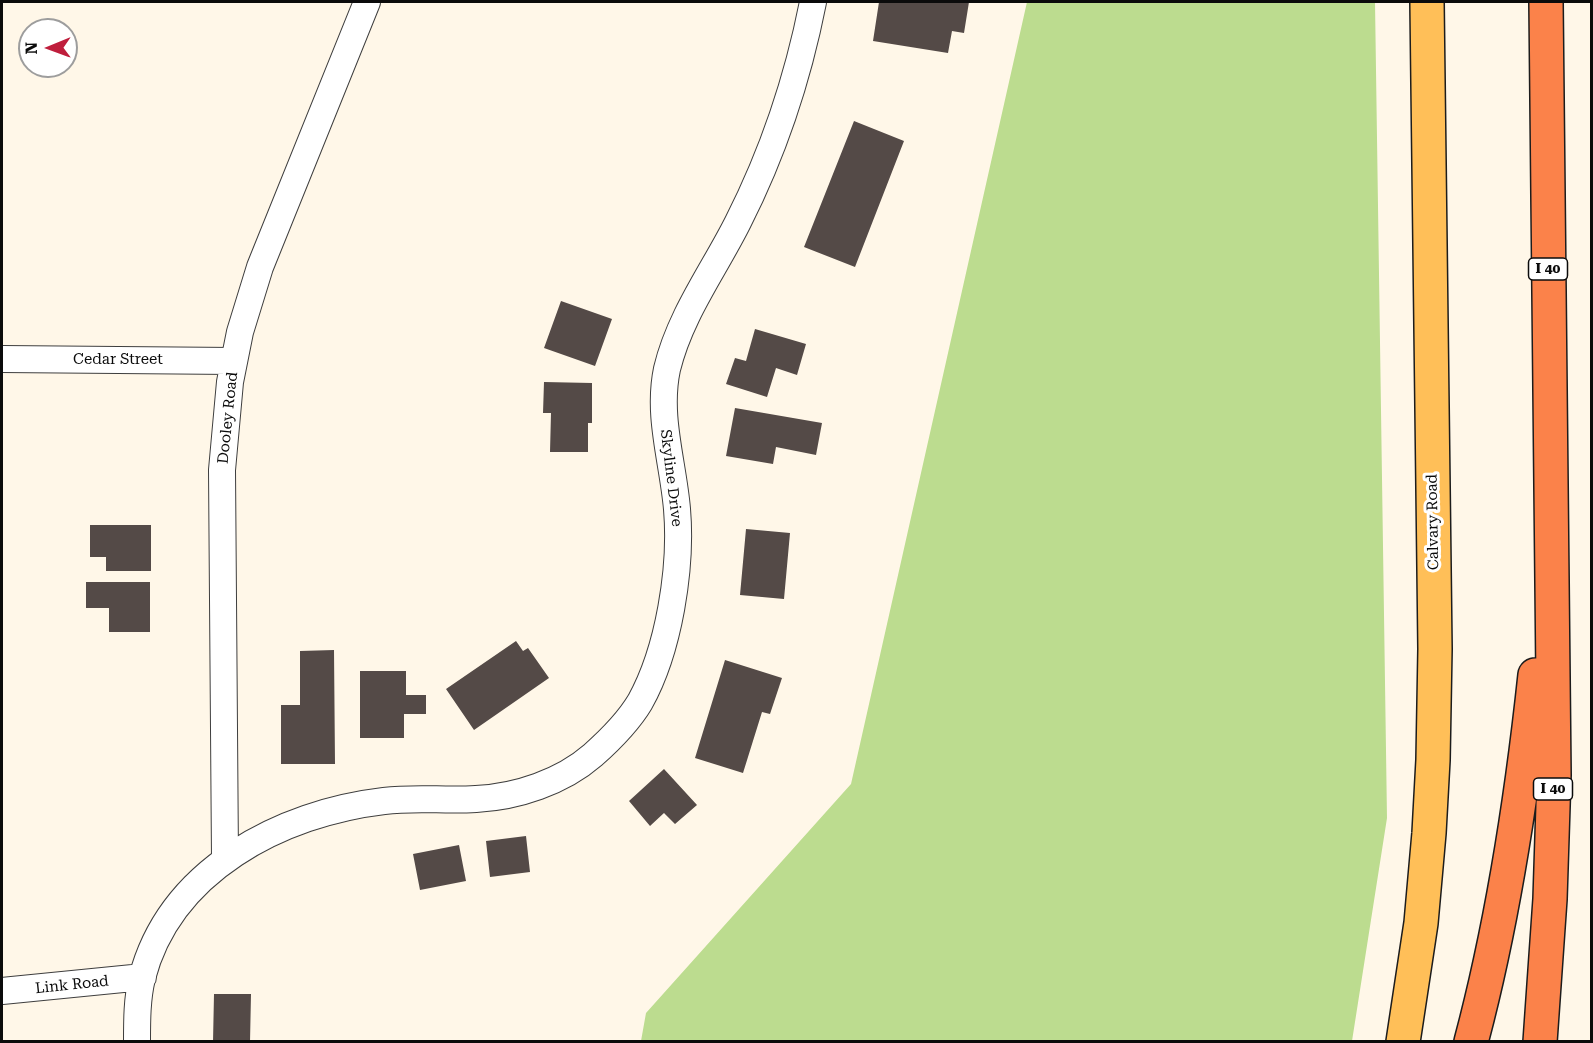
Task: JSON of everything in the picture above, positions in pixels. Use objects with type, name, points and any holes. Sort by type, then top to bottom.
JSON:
[{"type":"highway","name":"I 40","points":[[1540,1041],[1550,899],[1554,775],[1546,2]]},
{"type":"highway","points":[[1471,1041],[1498,922],[1517,811],[1550,536]]},
{"type":"main road","name":"Calvary Road","points":[[1403,1041],[1421,923],[1433,749],[1435,649],[1427,2]]},
{"type":"street","name":"Dooley Road","points":[[225,859],[222,470],[230,382],[240,332],[260,267],[368,2]]},
{"type":"street","name":"Skyline Drive","points":[[137,1041],[137,1004],[152,948],[174,910],[197,883],[225,859],[273,832],[343,807],[416,799],[476,800],[539,787],[590,758],[626,723],[640,701],[656,667],[675,582],[678,538],[677,507],[664,430],[664,393],[668,369],[681,326],[739,221],[781,122],[797,71],[813,2]]},
{"type":"street","name":"Cedar Street","points":[[2,359],[234,361]]},
{"type":"street","name":"Link Road","points":[[2,991],[143,977]]},
{"type":"green space","points":[[1027,2],[1375,2],[1387,818],[1352,1041],[641,1041],[646,1013],[851,784]]},
{"type":"building","points":[[879,2],[969,2],[964,33],[952,31],[948,53],[873,41]]},
{"type":"building","points":[[854,121],[904,141],[855,267],[804,247]]},
{"type":"building","points":[[561,301],[612,319],[595,366],[544,348]]},
{"type":"building","points":[[755,329],[806,344],[797,375],[776,368],[767,397],[726,384],[735,358],[746,361]]},
{"type":"building","points":[[544,382],[592,383],[592,423],[588,423],[588,452],[550,452],[551,413],[543,413]]},
{"type":"building","points":[[735,408],[822,423],[816,455],[776,447],[773,464],[726,456]]},
{"type":"building","points":[[90,525],[151,525],[151,571],[106,571],[106,557],[90,557]]},
{"type":"building","points":[[746,529],[790,533],[784,599],[740,595]]},
{"type":"building","points":[[86,582],[150,582],[150,632],[109,632],[109,608],[86,608]]},
{"type":"building","points":[[516,641],[523,651],[528,648],[549,678],[474,730],[446,689]]},
{"type":"building","points":[[334,650],[335,764],[281,764],[281,705],[300,705],[300,651]]},
{"type":"building","points":[[725,660],[782,678],[770,714],[762,712],[743,773],[695,758]]},
{"type":"building","points":[[360,671],[406,671],[406,695],[426,695],[426,714],[404,714],[404,738],[360,738]]},
{"type":"building","points":[[664,769],[697,805],[675,824],[664,813],[650,826],[629,801]]},
{"type":"building","points":[[526,836],[530,872],[490,877],[486,841]]},
{"type":"building","points":[[459,845],[466,881],[420,890],[413,854]]},
{"type":"building","points":[[214,994],[251,994],[250,1042],[213,1042]]}]
